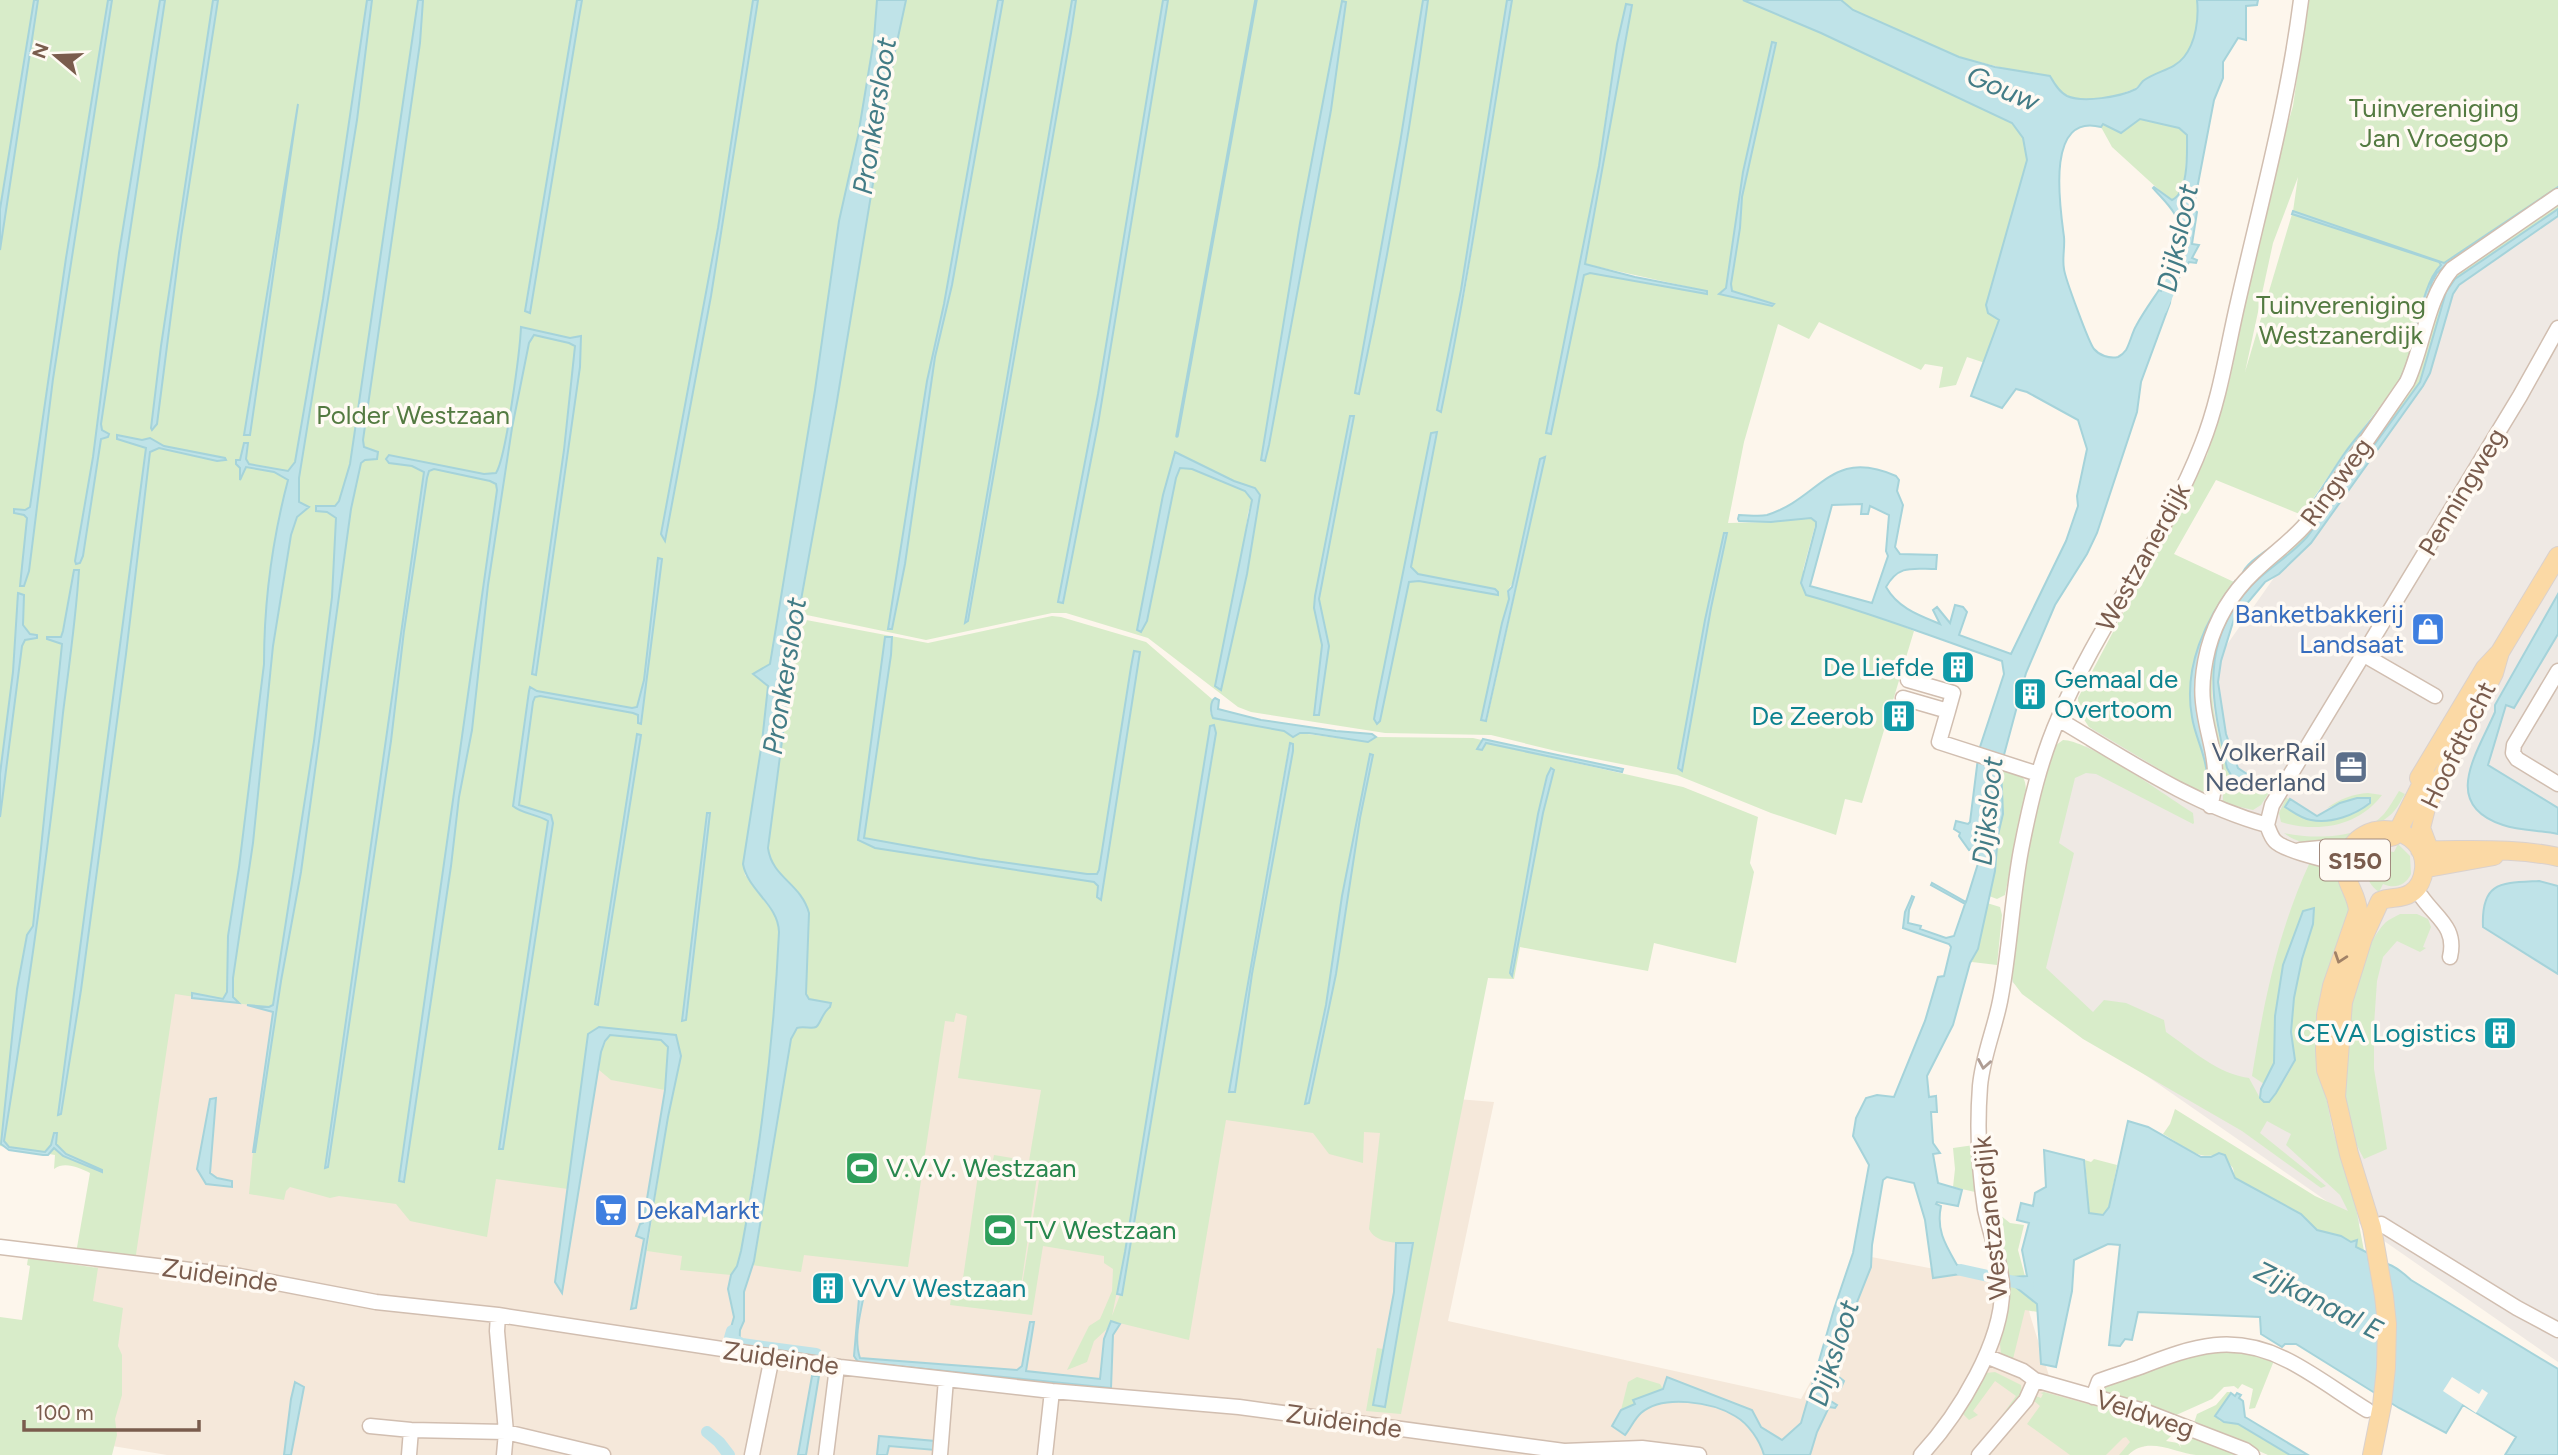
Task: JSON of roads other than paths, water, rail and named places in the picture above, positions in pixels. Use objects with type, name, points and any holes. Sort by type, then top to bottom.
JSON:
[{"type":"main road","name":"Hoofdtocht","points":[[2394,830],[2413,785],[2425,770],[2485,668],[2500,652],[2558,556]]},
{"type":"main road","name":"Hoofdtocht","points":[[2427,851],[2421,820],[2494,673],[2500,652]]},
{"type":"main road","name":"S150","points":[[2350,861],[2364,895],[2383,905],[2405,906],[2430,884],[2427,851],[2415,842],[2394,830],[2371,831],[2357,839],[2350,861],[2346,878],[2357,905],[2357,918],[2341,954],[2326,1015],[2326,1070],[2336,1097],[2349,1154],[2376,1245],[2387,1324],[2385,1385],[2372,1455]]},
{"type":"main road","points":[[2427,851],[2537,852],[2558,857]]},
{"type":"main road","name":"S150","points":[[2336,1097],[2343,1002],[2359,954],[2383,905]]},
{"type":"street","name":"Westzanerdijk","points":[[1921,1455],[1950,1419],[1986,1356],[2000,1316],[2001,1279],[1983,1190],[1980,1087],[1984,1059],[2001,998],[2020,856],[2038,774],[2058,719],[2096,643],[2187,479],[2204,441],[2221,382],[2283,115],[2301,0]]},
{"type":"street","name":"Ringweg","points":[[2210,806],[2217,775],[2203,702],[2203,685],[2207,653],[2221,615],[2236,590],[2286,546],[2312,517],[2407,382],[2415,365],[2435,295],[2452,269],[2558,196]]},
{"type":"street","name":"Penningweg","points":[[2267,825],[2272,806],[2520,396],[2558,328]]},
{"type":"street","points":[[2364,655],[2435,696]]},
{"type":"street","points":[[2558,671],[2514,745],[2513,752],[2517,760],[2558,784]]},
{"type":"street","points":[[1908,680],[1953,693],[1939,742],[2038,774]]},
{"type":"street","points":[[1903,698],[1948,711]]},
{"type":"street","points":[[2058,719],[2184,794],[2210,806],[2267,825],[2273,839],[2280,845],[2299,850],[2321,848],[2350,861]]},
{"type":"street","points":[[2418,892],[2451,933],[2453,944],[2450,957]]},
{"type":"street","points":[[2381,1224],[2517,1308],[2558,1330]]},
{"type":"street","name":"Zuideinde","points":[[0,1247],[240,1276],[376,1302],[498,1315],[837,1367],[1052,1391],[1239,1407],[1564,1453],[1642,1448],[1699,1455]]},
{"type":"street","points":[[498,1315],[506,1432],[505,1455]]},
{"type":"street","points":[[2093,1397],[2099,1381],[2171,1354],[2200,1346],[2234,1345],[2267,1352],[2290,1361],[2367,1410]]},
{"type":"street","name":"Veldweg","points":[[1986,1356],[2023,1371],[2035,1380],[2183,1425],[2252,1455]]},
{"type":"street","points":[[752,1455],[772,1357]]},
{"type":"street","points":[[826,1455],[837,1367]]},
{"type":"street","points":[[941,1448],[946,1379]]},
{"type":"street","points":[[1979,1455],[2026,1400],[2035,1380]]},
{"type":"street","points":[[1045,1455],[1052,1391]]},
{"type":"street","points":[[370,1426],[411,1430],[506,1432],[603,1455]]},
{"type":"street","points":[[409,1455],[411,1430]]},
{"type":"water","points":[[34,0],[38,0],[0,250],[0,209]]},
{"type":"water","points":[[108,0],[112,0],[53,379],[29,571],[24,586],[20,586],[27,518],[14,513],[14,509],[25,510],[30,507],[66,258]]},
{"type":"water","points":[[160,0],[165,0],[101,424],[102,430],[109,434],[101,439],[83,556],[80,563],[76,564],[93,457],[119,253]]},
{"type":"water","points":[[213,0],[218,0],[181,237],[157,424],[152,430],[161,346]]},
{"type":"water","points":[[367,0],[372,0],[357,120],[299,478],[299,502],[309,507],[297,517],[291,535],[273,646],[253,843],[233,978],[233,997],[239,1003],[192,998],[192,993],[223,999],[227,992],[228,936],[264,664],[270,571],[288,480],[274,472],[246,467],[240,480],[240,468],[236,460],[240,460],[244,443],[248,443],[246,459],[249,464],[288,471],[295,462],[323,299]]},
{"type":"water","points":[[418,0],[423,0],[420,43],[363,440],[364,447],[378,452],[377,459],[361,463],[351,509],[301,872],[253,1152],[273,1012],[247,1005],[273,1005],[314,741],[332,597],[336,518],[327,512],[316,511],[316,506],[335,506],[350,464]]},
{"type":"water","points":[[577,0],[582,0],[530,313],[525,311]]},
{"type":"water","points":[[753,0],[758,0],[711,296],[665,541],[661,534],[718,228]]},
{"type":"water","name":"Pronkersloot","points":[[877,0],[906,0],[894,56],[799,611],[768,848],[775,867],[800,894],[809,913],[806,994],[809,999],[831,1003],[817,1026],[797,1028],[791,1039],[754,1261],[744,1292],[744,1321],[740,1330],[739,1352],[726,1345],[734,1317],[728,1289],[741,1251],[755,1171],[770,1052],[779,932],[774,913],[751,882],[743,864],[768,686],[753,674],[770,664],[815,390],[839,221],[858,136],[874,39]]},
{"type":"water","points":[[998,0],[1003,0],[952,285],[935,357],[905,564],[892,629],[888,629],[927,381],[944,304]]},
{"type":"water","points":[[1072,0],[1076,0],[1071,33],[968,621],[965,623]]},
{"type":"water","points":[[1163,0],[1168,0],[1098,424],[1063,603],[1058,602],[1098,394]]},
{"type":"water","points":[[1423,0],[1428,0],[1406,148],[1359,394],[1355,393]]},
{"type":"water","points":[[1507,0],[1512,0],[1470,258],[1441,412],[1437,410],[1461,290]]},
{"type":"water","name":"Gouw","points":[[1743,0],[1841,0],[1853,10],[1959,57],[1995,67],[2050,76],[2059,90],[2067,96],[2092,99],[2111,97],[2136,89],[2143,81],[2180,61],[2194,37],[2198,14],[2197,0],[2258,0],[2257,5],[2246,6],[2246,40],[2238,38],[2223,62],[2223,78],[2214,100],[2193,210],[2197,212],[2192,244],[2199,245],[2192,258],[2197,260],[2196,263],[2189,262],[2174,286],[2166,283],[2179,236],[2178,222],[2172,209],[2153,188],[2172,200],[2178,196],[2186,171],[2187,135],[2179,128],[2140,119],[2121,133],[2103,124],[2101,127],[2083,126],[2071,134],[2064,147],[2059,185],[2064,269],[2094,349],[2108,357],[2120,356],[2126,350],[2136,326],[2159,290],[2171,295],[2141,382],[2137,412],[2097,533],[2055,605],[2026,673],[2001,766],[2003,814],[1995,871],[1978,949],[1970,963],[1953,1025],[1927,1076],[1929,1097],[1936,1096],[1937,1112],[1931,1112],[1933,1143],[1940,1153],[1933,1154],[1938,1183],[1962,1190],[1958,1206],[1936,1204],[1941,1206],[1943,1237],[1957,1265],[1961,1266],[1960,1274],[1933,1278],[1925,1220],[1914,1183],[1887,1177],[1883,1180],[1871,1267],[1840,1345],[1834,1373],[1844,1381],[1841,1388],[1832,1384],[1826,1398],[1837,1405],[1835,1408],[1829,1407],[1810,1455],[1764,1455],[1760,1444],[1745,1423],[1725,1411],[1701,1404],[1674,1402],[1650,1407],[1639,1415],[1625,1435],[1612,1426],[1621,1410],[1635,1404],[1633,1400],[1663,1389],[1667,1377],[1752,1410],[1761,1427],[1782,1440],[1801,1423],[1853,1253],[1869,1165],[1853,1136],[1856,1118],[1866,1098],[1877,1095],[1894,1097],[1925,1021],[1938,977],[1944,976],[1951,947],[1903,928],[1905,912],[1912,896],[1914,897],[1908,923],[1946,938],[1954,936],[1965,904],[1931,885],[1932,883],[1966,902],[1980,857],[1972,849],[1969,850],[1959,836],[1960,833],[1954,829],[1956,821],[1968,824],[1970,822],[1979,750],[2004,674],[2002,661],[1806,595],[1801,583],[1816,526],[1816,522],[1811,518],[1771,522],[1739,521],[1739,515],[1767,515],[1801,498],[1827,478],[1856,467],[1896,476],[1899,480],[1897,491],[1903,505],[1895,547],[1900,554],[1937,555],[1936,569],[1901,571],[1886,587],[1903,606],[1940,624],[1933,610],[1937,607],[1950,623],[1955,605],[1963,607],[1967,612],[1959,635],[2011,654],[2066,541],[2078,506],[2077,496],[2087,449],[2078,420],[2027,392],[2016,389],[2002,408],[1971,396],[1999,320],[1988,313],[1986,305],[2027,160],[2023,138],[2012,123],[1821,33]],"holes":[[[1862,504],[1861,514],[1868,514],[1870,506],[1889,515],[1886,551],[1888,556],[1872,603],[1810,586],[1832,505]]]},
{"type":"water","points":[[1342,1],[1346,2],[1331,110],[1265,461],[1261,460],[1300,223]]},
{"type":"water","points":[[1626,4],[1632,5],[1585,264],[1707,291],[1707,294],[1590,273],[1584,275],[1551,434],[1546,433],[1599,166],[1617,44]]},
{"type":"water","points":[[1772,42],[1776,43],[1742,197],[1731,284],[1732,291],[1774,304],[1772,306],[1719,294],[1726,288],[1743,172]]},
{"type":"water","points":[[298,104],[250,435],[244,435]]},
{"type":"water","points":[[2558,187],[2558,191],[2448,263],[2437,273],[2432,282],[2406,374],[2294,530],[2242,575],[2249,564],[2283,539],[2296,525],[2344,454],[2393,391],[2410,353],[2427,288],[2441,265],[2439,262],[2292,214],[2293,211],[2444,263]]},
{"type":"water","points":[[2558,209],[2558,216],[2459,285],[2453,294],[2430,373],[2423,386],[2311,543],[2279,574],[2265,582],[2234,619],[2221,661],[2218,682],[2226,734],[2238,768],[2268,788],[2262,793],[2231,775],[2227,768],[2217,719],[2213,673],[2216,651],[2234,607],[2251,586],[2307,537],[2420,382],[2446,292],[2455,279]]},
{"type":"water","points":[[521,327],[570,338],[581,336],[580,367],[536,675],[532,674],[564,450],[575,346],[534,335],[529,343],[512,428],[488,585],[472,730],[459,797],[404,1182],[399,1181],[400,1173],[497,490],[496,484],[490,481],[434,469],[429,471],[427,478],[391,741],[328,1167],[325,1168],[424,472],[412,466],[389,463],[386,459],[389,455],[484,474],[496,473],[508,426]]},
{"type":"water","points":[[1350,416],[1354,416],[1319,599],[1329,646],[1319,715],[1314,715],[1322,645],[1314,608],[1315,596]]},
{"type":"water","points":[[1437,432],[1411,567],[1418,574],[1495,589],[1498,595],[1419,581],[1409,582],[1380,721],[1377,724],[1374,719],[1377,702],[1431,433]]},
{"type":"water","points":[[117,435],[142,440],[150,438],[164,446],[226,460],[217,461],[159,448],[150,452],[81,990],[61,1114],[58,1115],[146,448],[117,439]]},
{"type":"water","points":[[1175,452],[1234,481],[1255,488],[1260,495],[1247,574],[1221,690],[1215,686],[1252,500],[1245,491],[1192,469],[1180,468],[1147,621],[1141,632],[1137,630],[1163,495]]},
{"type":"water","points":[[1545,457],[1486,721],[1481,720],[1509,599],[1508,591],[1512,587],[1540,459]]},
{"type":"water","points":[[1724,533],[1727,533],[1682,771],[1678,768]]},
{"type":"water","points":[[658,558],[662,559],[641,724],[638,723],[638,715],[633,713],[540,696],[535,697],[533,702],[519,805],[551,815],[553,823],[503,1149],[499,1149],[548,821],[513,806],[530,687],[537,691],[637,707],[644,680]]},
{"type":"water","points":[[74,570],[79,570],[76,606],[51,820],[4,1141],[9,1147],[45,1152],[51,1145],[54,1133],[57,1133],[56,1144],[66,1154],[102,1172],[63,1156],[54,1148],[48,1155],[43,1155],[9,1150],[1,1144],[17,989],[27,935],[33,926],[62,644],[47,637],[61,637]]},
{"type":"water","points":[[2235,581],[2214,614],[2205,635],[2197,676],[2199,717],[2212,779],[2207,775],[2193,724],[2191,680],[2194,662],[2206,628],[2214,611]]},
{"type":"water","points":[[18,593],[24,595],[23,625],[30,634],[37,635],[37,638],[25,640],[22,646],[0,817],[0,774],[13,672]]},
{"type":"water","points":[[2558,594],[2558,634],[2514,708],[2506,705],[2488,765],[2558,808],[2558,834],[2503,825],[2484,816],[2473,804],[2468,791],[2473,761],[2495,712],[2495,705]]},
{"type":"water","points":[[885,637],[892,637],[891,655],[864,838],[980,859],[1087,874],[1097,874],[1099,870],[1134,651],[1140,652],[1101,900],[1097,897],[1098,886],[1094,882],[875,848],[858,840]]},
{"type":"water","points":[[1215,698],[1219,700],[1218,709],[1261,720],[1372,734],[1376,737],[1368,742],[1309,733],[1300,733],[1293,737],[1284,731],[1213,718],[1211,707]]},
{"type":"water","points":[[1214,725],[1216,733],[1122,1295],[1117,1294],[1210,726]]},
{"type":"water","points":[[637,734],[641,735],[598,1005],[595,1004]]},
{"type":"water","points":[[1483,739],[1623,769],[1622,772],[1486,743],[1482,750],[1477,749]]},
{"type":"water","points":[[1290,743],[1293,744],[1293,751],[1252,974],[1235,1092],[1229,1092]]},
{"type":"water","points":[[1370,754],[1373,755],[1360,818],[1336,974],[1309,1103],[1305,1104],[1326,1005],[1342,896]]},
{"type":"water","points":[[1551,768],[1554,770],[1543,813],[1512,976],[1510,973],[1538,814]]},
{"type":"water","points":[[2357,798],[2370,798],[2370,803],[2350,815],[2327,821],[2304,818],[2285,807],[2290,799],[2317,816],[2340,803]]},
{"type":"water","points":[[707,813],[710,813],[686,1020],[682,1021]]},
{"type":"water","points":[[2539,881],[2558,886],[2558,974],[2483,927],[2486,901],[2496,888],[2504,884]]},
{"type":"water","points":[[2314,908],[2313,924],[2294,998],[2291,1032],[2295,1060],[2276,1093],[2269,1102],[2264,1102],[2260,1098],[2261,1089],[2274,1063],[2275,1016],[2283,965],[2303,911]]},
{"type":"water","points":[[599,1027],[676,1035],[681,1056],[636,1308],[631,1309],[644,1239],[636,1236],[640,1224],[643,1223],[665,1090],[668,1047],[661,1040],[610,1035],[605,1041],[562,1293],[555,1282],[588,1034]]},
{"type":"water","points":[[216,1098],[210,1173],[217,1178],[232,1181],[232,1187],[206,1184],[197,1169],[210,1099]]},
{"type":"water","name":"Zijkanaal E","points":[[2128,1121],[2148,1127],[2201,1157],[2211,1157],[2219,1153],[2225,1155],[2235,1178],[2301,1214],[2317,1230],[2341,1236],[2351,1242],[2357,1240],[2356,1247],[2368,1253],[2369,1262],[2392,1266],[2558,1369],[2558,1455],[2505,1455],[2516,1437],[2463,1405],[2446,1433],[2399,1408],[2296,1344],[2285,1344],[2282,1347],[2261,1334],[2260,1317],[2138,1312],[2132,1340],[2125,1339],[2120,1346],[2109,1345],[2120,1245],[2108,1244],[2074,1260],[2072,1291],[2056,1367],[2041,1364],[2037,1304],[2013,1285],[2012,1277],[2027,1276],[2022,1250],[2029,1223],[2017,1220],[2021,1203],[2033,1206],[2035,1193],[2046,1187],[2044,1150],[2084,1160],[2089,1213],[2103,1215],[2109,1207]]},
{"type":"water","points":[[1396,1243],[1413,1243],[1385,1407],[1373,1405],[1394,1292]]},
{"type":"water","points":[[860,1287],[865,1290],[857,1333],[860,1358],[1017,1370],[1022,1366],[1030,1322],[1034,1322],[1026,1371],[1100,1379],[1104,1339],[1111,1321],[1120,1324],[1113,1335],[1111,1388],[858,1362],[854,1356]]},
{"type":"water","points":[[812,1376],[819,1376],[806,1455],[798,1455]]},
{"type":"water","points":[[295,1382],[304,1387],[291,1455],[284,1455],[291,1399]]},
{"type":"water","points":[[2231,1393],[2235,1396],[2237,1393],[2241,1395],[2239,1398],[2243,1401],[2245,1417],[2308,1455],[2290,1455],[2238,1424],[2224,1422],[2215,1416]]},
{"type":"water","points":[[879,1436],[935,1441],[935,1450],[889,1446],[887,1455],[877,1455]]},
{"type":"waterway","points":[[1177,436],[1256,0]]},
{"type":"waterway","name":"Dijksloot","points":[[2161,309],[2174,270]]},
{"type":"waterway","points":[[1961,1270],[2028,1285]]},
{"type":"waterway","points":[[732,1331],[730,1338],[742,1344],[816,1356]]},
{"type":"waterway","points":[[707,1432],[729,1455]]},
{"type":"place","name":"Banketbakkerij Landsaat","points":[[2428,629]]},
{"type":"place","name":"De Liefde","points":[[1958,667]]},
{"type":"place","name":"Gemaal de Overtoom","points":[[2030,694]]},
{"type":"place","name":"De Zeerob","points":[[1899,716]]},
{"type":"place","name":"VolkerRail Nederland","points":[[2351,767]]},
{"type":"place","name":"CEVA Logistics","points":[[2500,1033]]},
{"type":"place","name":"V.V.V. Westzaan","points":[[862,1168]]},
{"type":"place","name":"DekaMarkt","points":[[611,1210]]},
{"type":"place","name":"TV Westzaan","points":[[1000,1230]]},
{"type":"place","name":"VVV Westzaan","points":[[828,1288]]},
{"type":"park label","name":"Tuinvereniging Jan Vroegop","points":[[2434,123]]},
{"type":"park label","name":"Tuinvereniging Westzanerdijk","points":[[2341,320]]},
{"type":"park label","name":"Polder Westzaan","points":[[413,415]]}]
